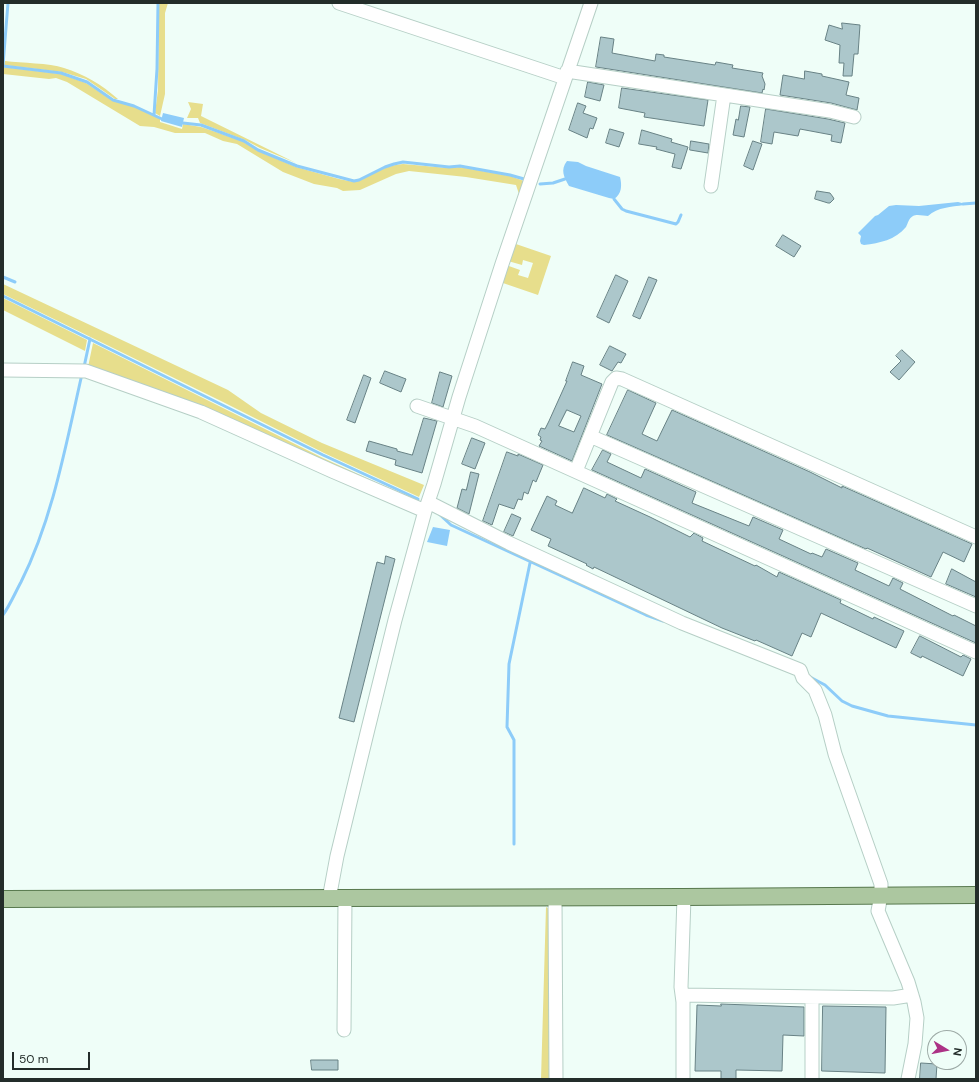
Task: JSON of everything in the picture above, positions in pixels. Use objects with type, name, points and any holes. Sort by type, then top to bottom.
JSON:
[{"type":"main road","points":[[3,899],[976,895]]},
{"type":"street","points":[[338,3],[566,74],[724,95],[830,111],[854,117]]},
{"type":"street","points":[[344,1030],[337,898],[337,856],[395,620],[426,507],[502,264],[591,3]]},
{"type":"street","points":[[711,186],[724,95]]},
{"type":"street","points":[[3,370],[86,371],[201,412],[332,472],[426,507],[509,543],[682,623],[800,670],[803,678],[815,690],[825,715],[835,754],[881,884],[878,912],[912,995],[917,1018],[915,1044],[908,1079]]},
{"type":"street","points":[[576,471],[612,382],[616,378],[622,379],[976,537]]},
{"type":"street","points":[[417,406],[453,418],[576,471],[976,652]]},
{"type":"street","points":[[590,436],[976,606]]},
{"type":"street","points":[[555,897],[556,1079]]},
{"type":"street","points":[[683,1079],[681,987],[684,897]]},
{"type":"street","points":[[682,995],[893,998],[912,995]]},
{"type":"street","points":[[812,997],[812,1079]]},
{"type":"shaded area","points":[[159,3],[168,3],[165,13],[165,94],[160,116],[155,113],[158,90]]},
{"type":"shaded area","points":[[5,61],[51,65],[71,70],[92,80],[118,99],[115,99],[86,79],[62,72],[4,65]]},
{"type":"shaded area","points":[[3,67],[61,74],[86,83],[113,101],[125,103],[137,108],[160,119],[160,122],[182,129],[183,124],[201,127],[244,142],[258,151],[296,167],[339,179],[354,182],[385,168],[403,164],[448,168],[460,167],[510,176],[524,181],[519,194],[516,185],[466,177],[409,171],[396,174],[360,190],[343,191],[337,188],[314,184],[283,172],[237,144],[223,141],[205,133],[175,133],[154,127],[140,126],[67,82],[56,78],[49,79],[3,74]]},
{"type":"shaded area","points":[[188,102],[203,104],[201,116],[296,163],[245,140],[200,123],[198,118],[187,118],[191,109]]},
{"type":"shaded area","points":[[513,243],[551,256],[538,295],[500,282],[506,265],[520,270],[518,275],[528,278],[533,263],[523,260],[522,265],[508,261]]},
{"type":"shaded area","points":[[3,284],[228,390],[261,413],[322,443],[424,485],[419,497],[324,453],[3,294]]},
{"type":"shaded area","points":[[3,298],[87,340],[85,351],[3,310]]},
{"type":"shaded area","points":[[93,343],[323,458],[417,501],[88,367]]},
{"type":"shaded area","points":[[546,907],[549,909],[552,1079],[541,1079]]},
{"type":"water","points":[[163,113],[184,118],[182,127],[161,121]]},
{"type":"water","points":[[567,161],[578,162],[620,177],[621,186],[619,195],[614,199],[569,186],[564,177],[563,170]]},
{"type":"water","points":[[958,202],[964,205],[940,209],[928,216],[913,216],[906,227],[892,238],[876,243],[861,244],[861,236],[858,233],[875,216],[889,206],[919,206]]},
{"type":"water","points":[[433,527],[450,530],[447,546],[427,542]]},
{"type":"building","points":[[842,23],[860,25],[858,54],[854,54],[852,76],[843,76],[844,63],[839,63],[840,45],[825,40],[829,25],[842,29]]},
{"type":"building","points":[[601,37],[614,39],[612,53],[655,61],[656,54],[664,55],[664,57],[715,65],[716,62],[733,65],[732,68],[763,73],[762,76],[765,84],[764,90],[763,89],[762,93],[596,67]]},
{"type":"building","points":[[805,71],[822,74],[822,76],[849,82],[846,95],[859,98],[857,110],[831,103],[780,95],[783,75],[804,79]]},
{"type":"building","points":[[588,82],[604,85],[600,101],[585,97]]},
{"type":"building","points":[[622,88],[708,100],[704,126],[644,117],[645,113],[619,108]]},
{"type":"building","points":[[578,103],[586,106],[583,113],[597,118],[593,129],[590,128],[587,138],[569,130]]},
{"type":"building","points":[[741,106],[750,107],[744,137],[733,135],[736,119],[738,120]]},
{"type":"building","points":[[766,109],[845,123],[841,143],[831,141],[832,135],[800,129],[798,136],[774,132],[772,144],[761,142]]},
{"type":"building","points":[[610,129],[624,133],[619,147],[606,143]]},
{"type":"building","points":[[642,130],[672,139],[671,142],[688,147],[681,169],[672,167],[675,154],[656,149],[657,147],[639,144]]},
{"type":"building","points":[[691,141],[709,144],[708,153],[690,150]]},
{"type":"building","points":[[753,141],[762,144],[753,170],[744,166]]},
{"type":"building","points":[[817,191],[830,193],[834,199],[828,203],[815,199]]},
{"type":"building","points":[[783,235],[801,246],[794,257],[776,246]]},
{"type":"building","points":[[616,275],[628,281],[609,323],[597,317]]},
{"type":"building","points":[[649,277],[657,280],[640,319],[633,316]]},
{"type":"building","points":[[610,346],[626,354],[621,363],[618,362],[612,371],[600,365]]},
{"type":"building","points":[[902,350],[915,362],[899,380],[890,372],[901,361],[896,356]]},
{"type":"building","points":[[573,362],[584,366],[581,375],[602,384],[572,461],[539,446],[542,441],[540,440],[541,437],[538,435],[541,428],[545,429]],"holes":[[[567,410],[581,416],[574,432],[559,426]]]},
{"type":"building","points":[[385,371],[406,379],[401,392],[380,383]]},
{"type":"building","points":[[440,372],[452,376],[443,407],[432,403]]},
{"type":"building","points":[[364,375],[371,378],[355,423],[347,420]]},
{"type":"building","points":[[628,390],[656,403],[642,434],[657,441],[672,410],[842,488],[842,486],[972,544],[964,562],[943,552],[931,577],[607,435]]},
{"type":"building","points":[[424,418],[437,421],[422,473],[395,465],[396,460],[366,451],[369,441],[412,455]]},
{"type":"building","points":[[472,438],[485,443],[475,469],[462,464]]},
{"type":"building","points":[[603,450],[611,454],[607,462],[641,478],[645,469],[696,492],[692,503],[749,526],[753,517],[783,530],[779,539],[811,554],[812,553],[822,557],[826,549],[858,563],[855,570],[889,586],[893,578],[903,583],[900,589],[976,626],[976,643],[592,470]]},
{"type":"building","points":[[507,452],[518,456],[518,454],[543,465],[536,482],[533,480],[528,494],[524,492],[522,500],[518,499],[514,509],[499,504],[492,525],[483,521]]},
{"type":"building","points":[[471,472],[479,474],[469,514],[457,508],[462,489],[466,490]]},
{"type":"building","points":[[584,488],[605,498],[607,494],[617,499],[615,501],[690,537],[694,533],[703,538],[702,541],[755,566],[756,565],[777,577],[779,572],[841,600],[840,603],[873,619],[874,617],[904,631],[896,648],[821,613],[811,637],[802,633],[792,656],[756,640],[755,641],[722,628],[594,567],[593,569],[586,565],[587,564],[548,546],[551,539],[531,530],[547,496],[557,501],[555,505],[572,513]]},
{"type":"building","points":[[512,514],[521,518],[513,536],[504,532]]},
{"type":"building","points":[[386,556],[395,559],[354,722],[339,718],[377,562],[384,564]]},
{"type":"building","points":[[952,569],[976,582],[976,597],[946,584]]},
{"type":"building","points":[[920,636],[961,657],[963,655],[971,659],[963,676],[922,656],[921,658],[911,653]]},
{"type":"building","points":[[721,1004],[804,1007],[804,1036],[783,1035],[782,1071],[736,1070],[736,1079],[721,1079],[721,1071],[695,1071],[697,1005],[721,1006]]},
{"type":"building","points":[[823,1006],[886,1007],[885,1073],[822,1071]]},
{"type":"building","points":[[311,1060],[338,1060],[338,1070],[312,1070]]},
{"type":"building","points":[[921,1063],[927,1063],[927,1070],[937,1070],[936,1079],[920,1079]]},
{"type":"waterway","points":[[3,65],[8,3]]},
{"type":"waterway","points":[[154,115],[157,69],[158,3]]},
{"type":"waterway","points":[[3,66],[61,73],[87,82],[113,100],[134,106],[162,119]]},
{"type":"waterway","points":[[183,123],[201,125],[244,141],[258,150],[297,166],[354,181],[385,167],[403,162],[449,167],[460,166],[524,179]]},
{"type":"waterway","points":[[540,184],[553,183],[565,179]]},
{"type":"waterway","points":[[614,199],[622,209],[626,211],[676,224],[681,215]]},
{"type":"waterway","points":[[963,204],[976,203]]},
{"type":"waterway","points":[[3,277],[15,282]]},
{"type":"waterway","points":[[3,296],[323,455],[418,499]]},
{"type":"waterway","points":[[84,367],[90,339]]},
{"type":"waterway","points":[[3,615],[21,582],[42,532],[58,480],[82,374]]},
{"type":"waterway","points":[[438,513],[451,525],[646,615],[663,621]]},
{"type":"waterway","points":[[514,844],[514,740],[507,727],[509,664],[530,563]]},
{"type":"waterway","points":[[810,677],[825,685],[842,701],[852,706],[888,716],[976,725]]}]
